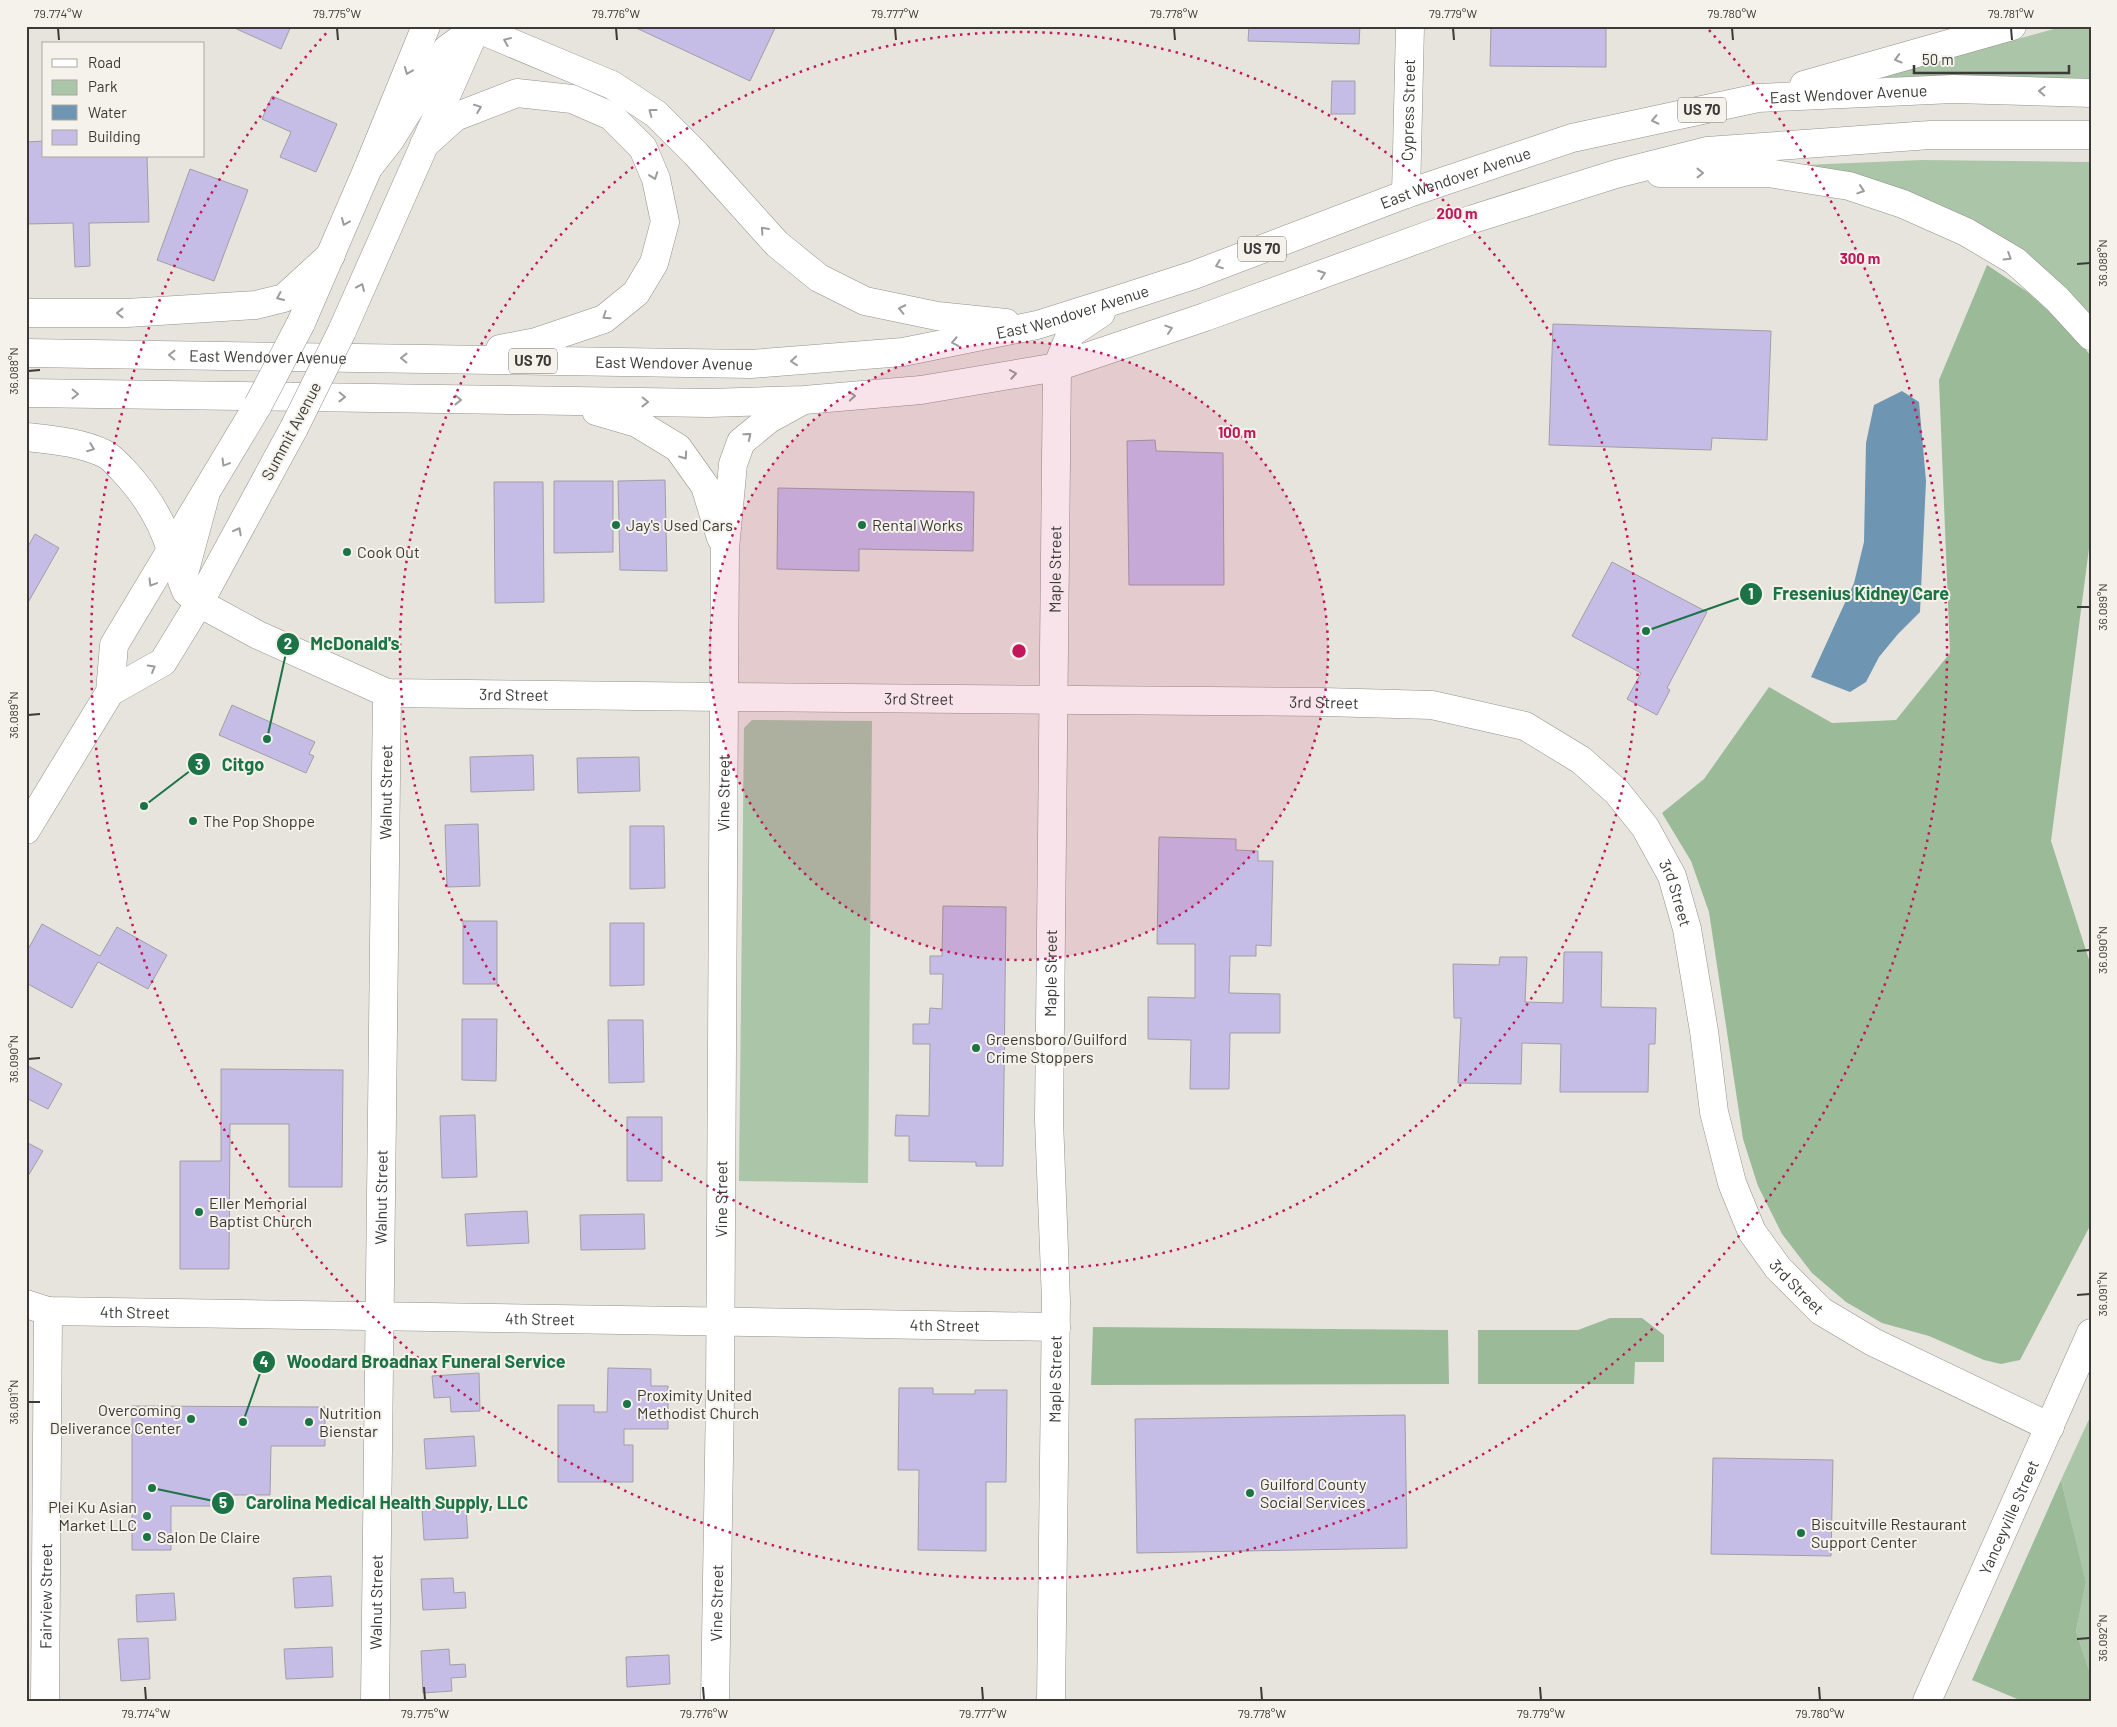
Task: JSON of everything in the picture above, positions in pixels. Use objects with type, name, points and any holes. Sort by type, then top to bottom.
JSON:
[{"type":"main road","name":"Summit Avenue","points":[[26,830],[110,692],[114,645],[244,430],[301,323],[368,168],[426,26]]},
{"type":"main road","name":"Cypress Street","points":[[1406,194],[1410,26]]},
{"type":"main road","points":[[1758,98],[2012,26]]},
{"type":"main road","name":"Summit Avenue","points":[[110,692],[162,662],[199,603],[294,428],[342,331],[477,27]]},
{"type":"main road","points":[[368,168],[390,140],[447,49],[477,27],[612,85],[656,114],[696,154],[777,244],[819,278],[865,301],[937,316],[1037,325]]},
{"type":"main road","name":"East Wendover Avenue","points":[[26,353],[751,364],[903,352],[1037,325],[1123,298],[1194,275],[1406,194],[1572,138],[1758,98],[1953,89],[2091,93]]},
{"type":"main road","points":[[424,145],[455,117],[517,93],[572,99],[611,116],[642,148],[656,179],[665,222],[654,263],[636,293],[604,319],[536,342],[447,359]]},
{"type":"main road","points":[[26,393],[709,403],[804,400],[921,390],[1057,366],[1205,317],[1473,219],[1616,174],[1706,151],[1930,135],[2091,135]]},
{"type":"main road","points":[[1616,174],[1768,173],[1849,186],[1903,204],[1966,232],[2015,261],[2057,299],[2091,336]]},
{"type":"main road","points":[[26,313],[127,312],[256,306],[284,298],[331,255]]},
{"type":"main road","points":[[1057,366],[1071,333],[1123,298]]},
{"type":"main road","name":"Maple Street","points":[[1051,1701],[1056,1327],[1049,1120],[1057,366]]},
{"type":"main road","points":[[725,549],[733,464],[741,442],[769,419],[804,400]]},
{"type":"main road","points":[[562,401],[637,423],[678,448],[705,486],[725,549]]},
{"type":"main road","points":[[26,437],[81,444],[107,454],[134,482],[154,510],[164,527],[172,550]]},
{"type":"main road","points":[[199,603],[186,591],[182,581],[205,496]]},
{"type":"main road","name":"Vine Street","points":[[716,1701],[720,1397],[725,549]]},
{"type":"main road","name":"3rd Street","points":[[199,603],[258,635],[387,693],[1324,702],[1432,706],[1525,726],[1581,760],[1617,792],[1645,827],[1672,876],[1687,929],[1704,1031],[1714,1112],[1732,1183],[1752,1232],[1778,1268],[1821,1311],[1873,1342],[2050,1427]]},
{"type":"main road","name":"Walnut Street","points":[[375,1701],[380,1410],[378,1317],[387,693]]},
{"type":"main road","name":"4th Street","points":[[37,1308],[378,1317],[1056,1327]]},
{"type":"main road","name":"Fairview Street","points":[[37,1308],[45,1701]]},
{"type":"main road","name":"Yanceyville Street","points":[[1927,1701],[2091,1333]]},
{"type":"green space","points":[[2065,26],[2091,26],[2091,79],[1879,77]]},
{"type":"green space","points":[[1922,160],[2091,162],[2091,316],[2053,280],[1804,165]]},
{"type":"green space","points":[[1987,265],[2026,291],[2067,327],[2091,356],[2091,533],[2051,841],[2091,966],[2091,1224],[2020,1360],[2001,1364],[1984,1360],[1929,1336],[1882,1323],[1846,1302],[1812,1273],[1782,1234],[1758,1186],[1743,1139],[1709,912],[1691,861],[1662,813],[1704,779],[1769,687],[1832,723],[1896,720],[1950,653],[1939,380]]},
{"type":"green space","points":[[752,720],[872,721],[868,1183],[739,1181],[744,728]]},
{"type":"green space","points":[[1610,1318],[1642,1318],[1664,1335],[1664,1362],[1635,1362],[1634,1384],[1478,1384],[1478,1330],[1578,1330]]},
{"type":"green space","points":[[1093,1327],[1448,1330],[1449,1384],[1091,1385]]},
{"type":"green space","points":[[2091,1415],[2091,1676],[2076,1631],[2086,1582],[2061,1480]]},
{"type":"green space","points":[[2061,1480],[2086,1582],[2076,1631],[2091,1676],[2091,1701],[2022,1701],[1972,1680]]},
{"type":"water","points":[[1902,391],[1919,402],[1926,481],[1920,612],[1879,657],[1866,682],[1850,692],[1811,677],[1854,583],[1864,542],[1866,443],[1874,405]]},
{"type":"building","points":[[230,26],[291,26],[281,49]]},
{"type":"building","points":[[632,26],[776,26],[750,81]]},
{"type":"building","points":[[1249,26],[1360,26],[1359,44],[1248,41]]},
{"type":"building","points":[[1491,26],[1606,26],[1606,67],[1490,66]]},
{"type":"building","points":[[1332,81],[1355,81],[1355,114],[1331,114]]},
{"type":"building","points":[[272,96],[337,124],[316,172],[280,157],[291,132],[262,119]]},
{"type":"building","points":[[42,141],[42,158],[147,158],[149,222],[89,223],[90,266],[75,267],[73,223],[26,224],[26,142]]},
{"type":"building","points":[[190,169],[248,190],[214,281],[157,260]]},
{"type":"building","points":[[1553,324],[1771,331],[1767,440],[1712,438],[1711,450],[1549,445]]},
{"type":"building","points":[[1155,440],[1156,451],[1223,453],[1224,585],[1129,585],[1127,441]]},
{"type":"building","points":[[665,480],[667,571],[620,570],[618,481]]},
{"type":"building","points":[[554,481],[613,481],[613,552],[554,553]]},
{"type":"building","points":[[494,482],[543,482],[544,602],[495,603]]},
{"type":"building","points":[[778,488],[974,492],[973,551],[859,549],[859,571],[777,569]]},
{"type":"building","points":[[35,534],[59,548],[26,606],[26,550]]},
{"type":"building","points":[[1612,562],[1707,612],[1667,688],[1670,690],[1657,715],[1627,699],[1641,673],[1572,636]]},
{"type":"building","points":[[232,705],[315,742],[309,754],[314,756],[306,773],[219,735]]},
{"type":"building","points":[[533,755],[534,790],[471,792],[470,757]]},
{"type":"building","points":[[639,757],[640,791],[578,793],[577,758]]},
{"type":"building","points":[[478,824],[480,886],[447,887],[445,825]]},
{"type":"building","points":[[630,826],[664,826],[665,888],[630,889]]},
{"type":"building","points":[[1159,837],[1236,839],[1236,850],[1258,851],[1258,861],[1273,861],[1271,946],[1256,945],[1256,956],[1230,956],[1229,993],[1280,994],[1280,1033],[1230,1033],[1229,1089],[1190,1089],[1191,1040],[1148,1039],[1148,997],[1195,998],[1195,944],[1157,944]]},
{"type":"building","points":[[943,906],[1006,907],[1003,1166],[976,1166],[976,1162],[909,1161],[909,1136],[895,1136],[896,1115],[929,1116],[930,1044],[913,1044],[913,1024],[929,1024],[930,1008],[942,1009],[943,974],[930,974],[930,956],[942,956]]},
{"type":"building","points":[[463,921],[497,921],[497,984],[463,984]]},
{"type":"building","points":[[610,923],[644,923],[644,985],[610,986]]},
{"type":"building","points":[[42,924],[100,956],[117,927],[167,955],[148,989],[98,962],[72,1008],[26,983],[26,953]]},
{"type":"building","points":[[1564,952],[1602,952],[1601,1007],[1656,1008],[1655,1044],[1649,1044],[1648,1092],[1560,1092],[1561,1044],[1522,1043],[1521,1084],[1458,1083],[1461,1018],[1454,1018],[1453,964],[1499,965],[1500,957],[1527,957],[1525,1002],[1563,1003]]},
{"type":"building","points":[[462,1019],[497,1019],[496,1081],[462,1080]]},
{"type":"building","points":[[608,1020],[643,1020],[644,1082],[609,1083]]},
{"type":"building","points":[[26,1065],[62,1084],[48,1109],[26,1098]]},
{"type":"building","points":[[221,1069],[343,1070],[342,1187],[289,1187],[289,1124],[230,1124],[229,1269],[180,1269],[180,1161],[221,1161]]},
{"type":"building","points":[[475,1115],[477,1177],[442,1178],[440,1116]]},
{"type":"building","points":[[627,1117],[662,1117],[662,1181],[627,1181]]},
{"type":"building","points":[[26,1142],[43,1151],[28,1176],[26,1174]]},
{"type":"building","points":[[527,1211],[529,1243],[467,1246],[465,1214]]},
{"type":"building","points":[[644,1214],[645,1249],[581,1250],[580,1215]]},
{"type":"building","points":[[608,1368],[651,1369],[651,1386],[668,1386],[668,1429],[624,1429],[624,1445],[633,1445],[633,1482],[558,1482],[558,1405],[594,1405],[594,1412],[607,1412]]},
{"type":"building","points":[[479,1373],[480,1411],[451,1412],[450,1397],[434,1398],[432,1376]]},
{"type":"building","points":[[899,1388],[933,1388],[933,1394],[975,1394],[975,1390],[1007,1390],[1006,1482],[986,1482],[986,1551],[918,1550],[919,1470],[898,1470]]},
{"type":"building","points":[[132,1406],[325,1407],[325,1446],[271,1446],[270,1495],[222,1495],[222,1506],[171,1506],[171,1550],[132,1550]]},
{"type":"building","points":[[1405,1415],[1407,1548],[1137,1553],[1135,1419]]},
{"type":"building","points":[[474,1436],[476,1466],[426,1469],[424,1439]]},
{"type":"building","points":[[1713,1458],[1833,1460],[1831,1556],[1711,1554]]},
{"type":"building","points":[[466,1507],[468,1538],[424,1540],[422,1510]]},
{"type":"building","points":[[331,1576],[333,1606],[295,1608],[293,1578]]},
{"type":"building","points":[[453,1578],[454,1593],[465,1592],[466,1608],[423,1610],[421,1579]]},
{"type":"building","points":[[174,1593],[176,1620],[137,1622],[136,1595]]},
{"type":"building","points":[[148,1638],[150,1679],[121,1681],[118,1639]]},
{"type":"building","points":[[332,1647],[333,1677],[286,1679],[284,1649]]},
{"type":"building","points":[[449,1649],[450,1665],[465,1664],[466,1677],[451,1678],[452,1691],[423,1693],[421,1651]]},
{"type":"building","points":[[669,1655],[670,1684],[627,1687],[626,1657]]},
{"type":"place","name":"Jay's Used Cars","points":[[616,525]]},
{"type":"place","name":"Rental Works","points":[[862,525]]},
{"type":"place","name":"Cook Out","points":[[347,552]]},
{"type":"place","name":"Fresenius Kidney Care","points":[[1646,631]]},
{"type":"place","name":"McDonald's","points":[[267,739]]},
{"type":"place","name":"Citgo","points":[[144,806]]},
{"type":"place","name":"The Pop Shoppe","points":[[193,821]]},
{"type":"place","name":"Greensboro/Guilford Crime Stoppers","points":[[976,1048]]},
{"type":"place","name":"Eller Memorial Baptist Church","points":[[199,1212]]},
{"type":"place","name":"Proximity United Methodist Church","points":[[627,1404]]},
{"type":"place","name":"Overcoming Deliverance Center","points":[[191,1419]]},
{"type":"place","name":"Woodard Broadnax Funeral Service","points":[[243,1422]]},
{"type":"place","name":"Nutrition Bienstar","points":[[309,1422]]},
{"type":"place","name":"Carolina Medical Health Supply, LLC","points":[[152,1488]]},
{"type":"place","name":"Guilford County Social Services","points":[[1250,1493]]},
{"type":"place","name":"Plei Ku Asian Market LLC","points":[[147,1516]]},
{"type":"place","name":"Biscuitville Restaurant Support Center","points":[[1801,1533]]},
{"type":"place","name":"Salon De Claire","points":[[147,1537]]}]
